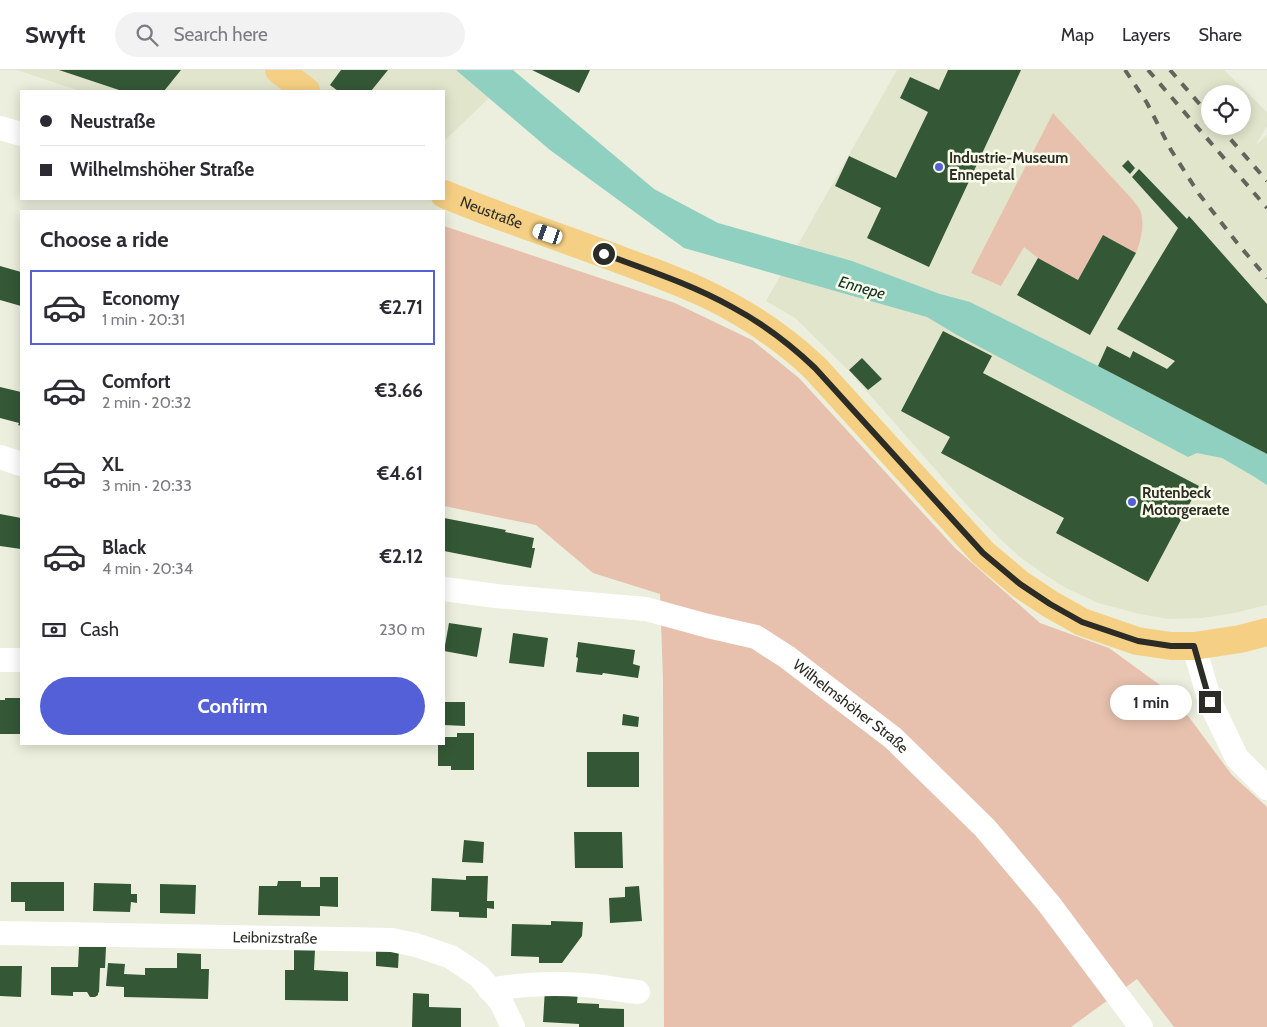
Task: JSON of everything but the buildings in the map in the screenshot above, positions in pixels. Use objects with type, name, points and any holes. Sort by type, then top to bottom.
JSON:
[{"type":"main road","points":[[279,70],[305,90]]},
{"type":"main road","name":"Neustraße","points":[[445,194],[491,214],[677,281],[739,311],[786,342],[815,368],[983,553],[1020,584],[1082,622],[1138,641],[1171,646],[1194,646],[1240,639],[1267,632]]},
{"type":"street","points":[[0,128],[20,134]]},
{"type":"street","points":[[0,457],[20,464]]},
{"type":"street","name":"Wilhelmshöher Straße","points":[[445,589],[496,596],[646,609],[756,637],[787,656],[893,738],[985,828],[1049,904],[1141,1027]]},
{"type":"street","points":[[1194,646],[1210,702],[1237,758],[1267,788]]},
{"type":"street","points":[[0,660],[20,660]]},
{"type":"street","name":"Leibnizstraße","points":[[0,933],[392,940],[416,945],[451,957],[478,976],[501,1002],[513,1027]]},
{"type":"street","points":[[490,990],[508,986],[556,984],[585,985],[638,992]]},
{"type":"shaded area","points":[[17,70],[456,70],[489,98],[445,140],[445,90],[77,90]]},
{"type":"shaded area","points":[[897,70],[1224,70],[1239,85],[1201,85],[1201,135],[1251,135],[1251,96],[1267,112],[1267,126],[1255,146],[1267,135],[1267,605],[1202,618],[1168,619],[1098,603],[1066,588],[1020,557],[999,538],[964,502],[848,370],[795,318],[766,301]]},
{"type":"shaded area","points":[[1053,113],[1139,208],[1142,219],[1140,243],[1136,253],[1103,235],[1078,280],[1038,258],[1024,247],[1001,286],[971,273]]},
{"type":"shaded area","points":[[445,226],[675,303],[752,340],[799,378],[955,548],[1040,623],[1109,648],[1171,693],[1232,775],[1267,807],[1267,1027],[1174,1027],[1137,979],[1071,1027],[664,1027],[663,680],[660,594],[593,573],[536,525],[445,506]]},
{"type":"water","name":"Ennepe","points":[[456,70],[513,70],[654,189],[718,223],[852,261],[940,294],[970,302],[1098,366],[1267,454],[1267,485],[1222,458],[1197,453],[1188,457],[957,335],[927,317],[684,248],[550,150]]},
{"type":"railway","points":[[1125,70],[1147,103],[1171,150],[1199,194],[1267,278]]},
{"type":"railway","points":[[1148,70],[1267,208]]},
{"type":"railway","points":[[1170,70],[1201,106]]},
{"type":"railway","points":[[1227,135],[1267,181]]},
{"type":"place","name":"Industrie-Museum Ennepetal","points":[[939,167]]},
{"type":"place","name":"Rutenbeck Motorgeraete","points":[[1132,502]]},
{"type":"route","points":[[604,254],[677,281],[732,307],[786,342],[815,368],[858,414],[983,553],[1020,584],[1082,622],[1138,641],[1171,646],[1194,646],[1210,702]]}]
